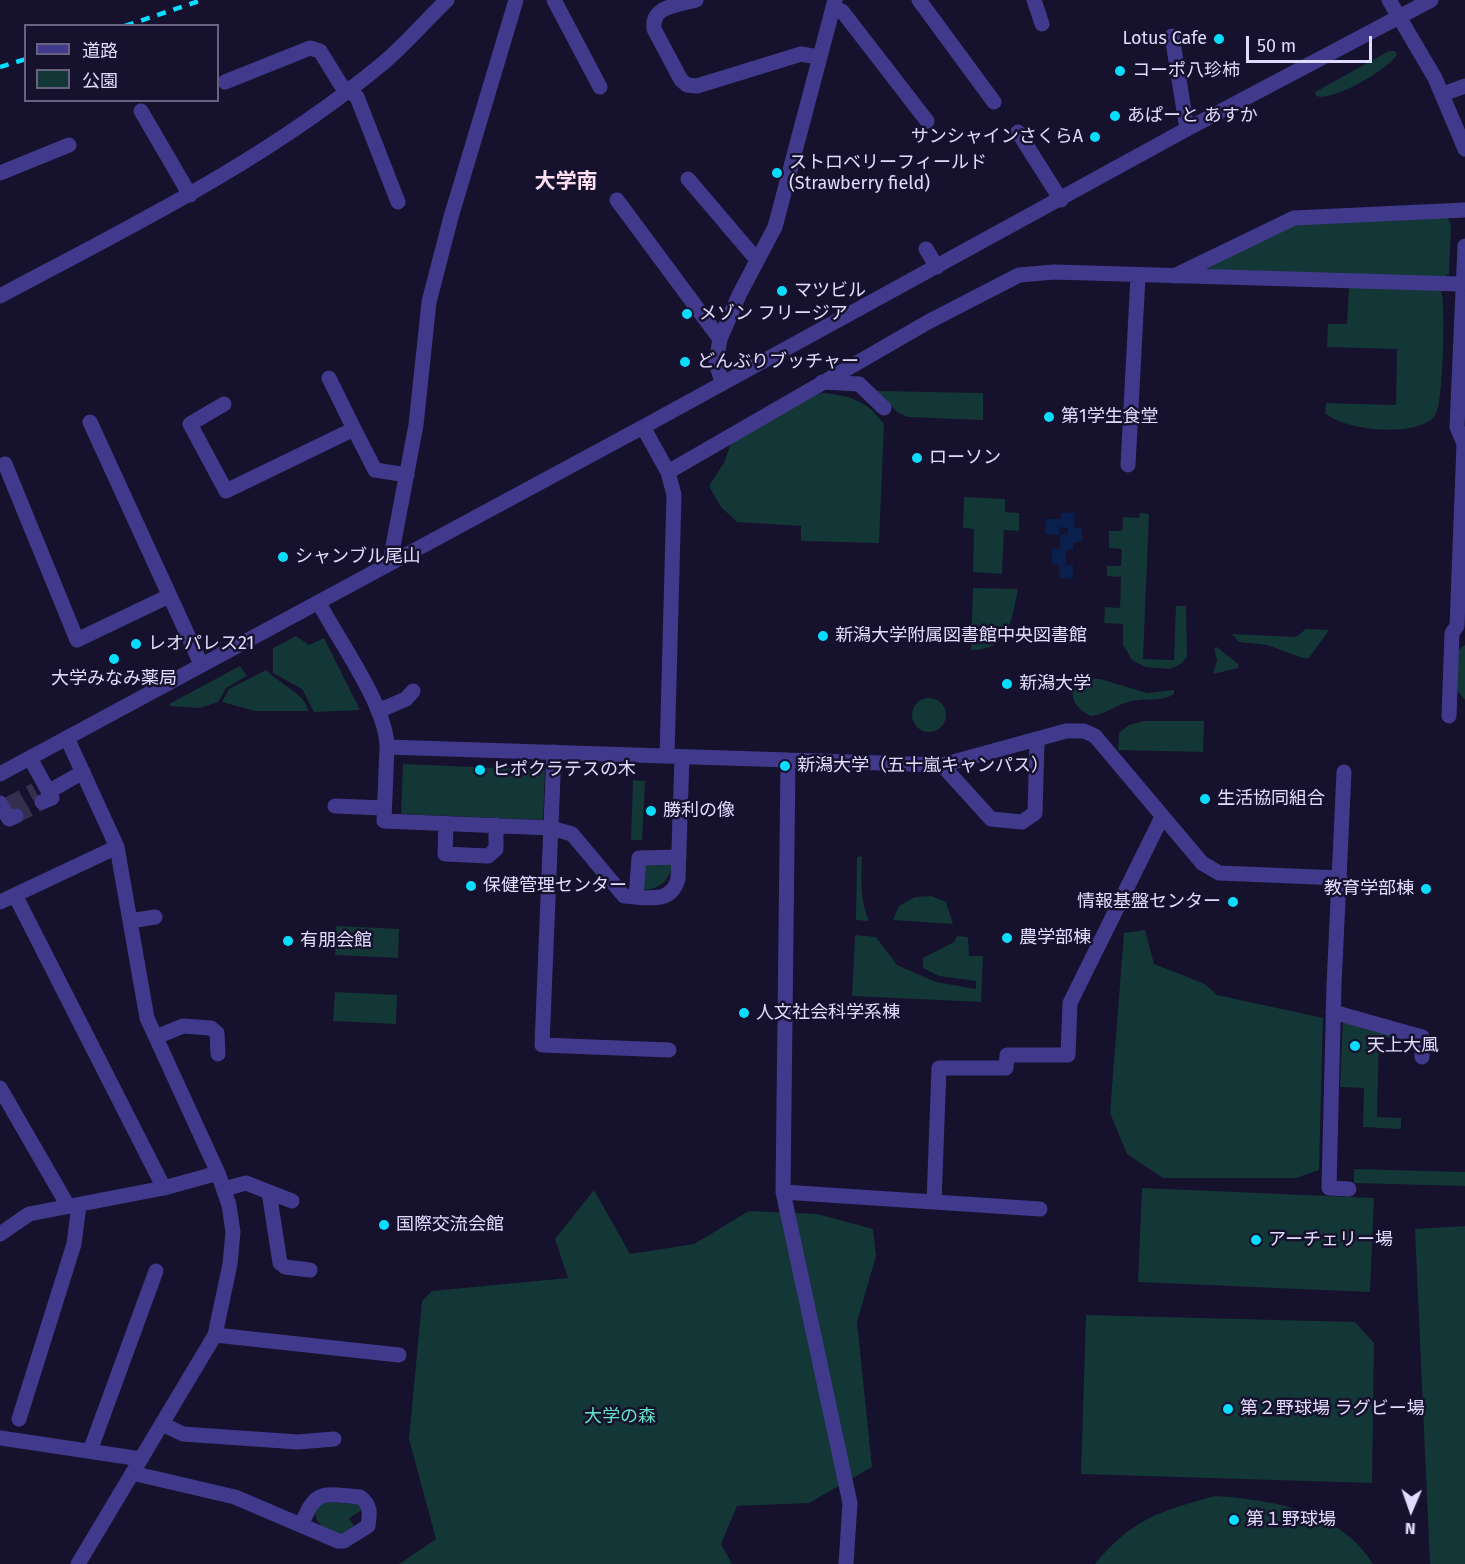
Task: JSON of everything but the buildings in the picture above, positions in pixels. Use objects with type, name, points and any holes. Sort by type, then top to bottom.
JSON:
[{"type":"street","points":[[0,296],[226,175],[348,91],[384,62],[447,0]]},
{"type":"street","points":[[390,562],[416,425],[429,302],[451,217],[516,0]]},
{"type":"street","points":[[554,0],[600,87]]},
{"type":"street","points":[[696,0],[662,10],[656,14],[653,21],[654,29],[676,70],[687,85],[697,86],[801,54],[818,57]]},
{"type":"street","points":[[919,0],[994,102]]},
{"type":"street","points":[[1034,0],[1042,24]]},
{"type":"street","points":[[1389,0],[1401,17],[1443,94],[1465,149]]},
{"type":"street","points":[[0,774],[1061,200],[1187,129],[1431,0]]},
{"type":"street","points":[[722,382],[716,363],[720,339],[775,227],[818,57],[834,4],[842,11],[927,121]]},
{"type":"street","points":[[1172,36],[1187,129]]},
{"type":"street","points":[[225,82],[310,48],[316,48],[348,91],[357,96],[398,202]]},
{"type":"street","points":[[1443,94],[1465,86]]},
{"type":"street","points":[[141,111],[190,195]]},
{"type":"street","points":[[1018,132],[1061,200]]},
{"type":"street","points":[[0,173],[69,145]]},
{"type":"street","points":[[688,179],[757,260]]},
{"type":"street","points":[[617,200],[720,339]]},
{"type":"street","points":[[1172,277],[1294,218],[1465,210]]},
{"type":"street","points":[[1449,716],[1452,633],[1457,626],[1464,444],[1456,428],[1461,284],[1465,246]]},
{"type":"street","points":[[926,249],[937,267]]},
{"type":"street","points":[[668,472],[928,322],[1019,275],[1053,272],[1461,284]]},
{"type":"street","points":[[1128,465],[1138,276]]},
{"type":"street","points":[[329,378],[375,470],[407,475]]},
{"type":"street","points":[[822,382],[859,384],[884,408]]},
{"type":"street","points":[[224,404],[190,424],[226,491],[354,429]]},
{"type":"street","points":[[90,422],[201,664]]},
{"type":"street","points":[[319,603],[378,711],[387,733],[384,820],[551,828],[572,834],[624,896],[665,898],[675,891],[679,857],[675,757],[674,495],[668,472],[643,427]]},
{"type":"street","points":[[5,464],[77,640],[169,596]]},
{"type":"street","points":[[378,711],[406,699],[413,691]]},
{"type":"street","points":[[387,747],[942,765],[1037,741],[1066,731],[1084,731],[1095,736],[1202,863],[1219,873],[1340,878]]},
{"type":"street","points":[[67,738],[117,847],[147,1018],[218,1173],[224,1189],[232,1232],[230,1264],[215,1335],[78,1564]]},
{"type":"street","points":[[942,765],[991,819],[1022,822],[1035,813],[1037,741]]},
{"type":"street","points":[[554,752],[542,1045],[669,1050]]},
{"type":"street","points":[[30,758],[43,792],[83,772]]},
{"type":"street","points":[[788,760],[783,1192],[850,1503],[846,1564]]},
{"type":"street","points":[[1344,772],[1333,1012],[1329,1188],[1349,1189]]},
{"type":"street","points":[[335,806],[384,808]]},
{"type":"street","points":[[934,1202],[939,1068],[1006,1068],[1007,1055],[1068,1055],[1070,1003],[1162,817]]},
{"type":"street","points":[[446,824],[445,854],[488,856],[496,849],[496,825]]},
{"type":"street","points":[[0,902],[117,847]]},
{"type":"street","points":[[636,897],[639,858],[646,855],[679,857]]},
{"type":"street","points":[[15,895],[44,960],[112,1077],[164,1188]]},
{"type":"street","points":[[130,921],[155,917]]},
{"type":"street","points":[[1333,1012],[1422,1037],[1422,1057]]},
{"type":"street","points":[[156,1037],[183,1026],[211,1028],[217,1033],[218,1054]]},
{"type":"street","points":[[0,1088],[74,1206],[74,1244],[19,1419]]},
{"type":"street","points":[[0,1234],[29,1214],[164,1188],[218,1173]]},
{"type":"street","points":[[224,1189],[246,1183],[292,1201]]},
{"type":"street","points":[[269,1192],[280,1263],[285,1267],[310,1270]]},
{"type":"street","points":[[783,1192],[1040,1209]]},
{"type":"street","points":[[90,1451],[156,1272]]},
{"type":"street","points":[[215,1335],[399,1355]]},
{"type":"street","points":[[162,1424],[183,1434],[298,1442],[334,1439]]},
{"type":"street","points":[[0,1438],[141,1459]]},
{"type":"street","points":[[132,1473],[235,1497],[302,1524]]},
{"type":"green space","points":[[1389,51],[1395,51],[1397,55],[1383,69],[1346,90],[1324,97],[1316,96],[1315,92]]},
{"type":"green space","points":[[1447,216],[1451,225],[1449,274],[1436,280],[1187,274],[1298,222]]},
{"type":"green space","points":[[1349,287],[1441,291],[1443,299],[1442,373],[1436,414],[1428,422],[1415,427],[1382,430],[1348,424],[1325,413],[1326,403],[1396,405],[1397,349],[1327,347],[1328,324],[1347,324]]},
{"type":"green space","points":[[877,391],[983,393],[983,420],[908,417],[897,412]]},
{"type":"green space","points":[[822,393],[841,395],[857,401],[871,410],[884,424],[879,543],[801,541],[801,526],[737,522],[721,507],[709,486],[724,463],[731,443],[805,398]]},
{"type":"green space","points":[[964,497],[1005,499],[1005,512],[1019,513],[1019,531],[1004,530],[1002,574],[973,572],[974,529],[963,528]]},
{"type":"green space","points":[[1140,513],[1149,514],[1143,659],[1174,660],[1176,606],[1186,606],[1187,657],[1181,664],[1170,669],[1145,667],[1132,660],[1123,645],[1123,624],[1104,623],[1105,607],[1120,608],[1121,577],[1107,576],[1107,566],[1121,566],[1122,549],[1109,548],[1109,531],[1122,531],[1123,517],[1139,518]]},
{"type":"green space","points":[[973,588],[1018,589],[1011,621],[1001,639],[984,649],[971,650]]},
{"type":"green space","points":[[1306,629],[1329,630],[1309,658],[1267,645],[1239,642],[1232,634],[1296,637]]},
{"type":"green space","points":[[296,636],[309,645],[324,638],[360,710],[314,712],[302,689],[273,673],[273,648]]},
{"type":"green space","points":[[1465,645],[1465,700],[1454,687],[1454,653]]},
{"type":"green space","points":[[1217,647],[1238,664],[1238,668],[1213,674],[1217,660],[1214,649]]},
{"type":"green space","points":[[240,666],[247,676],[226,688],[218,702],[200,708],[170,706],[169,704]]},
{"type":"green space","points":[[266,670],[297,694],[308,711],[255,711],[222,702],[229,689]]},
{"type":"green space","points":[[1072,679],[1100,679],[1147,693],[1174,690],[1174,694],[1164,698],[1127,702],[1091,716],[1081,710],[1075,702]]},
{"type":"green space","points":[[929,698],[941,703],[946,715],[941,727],[929,732],[917,727],[912,715],[917,703]]},
{"type":"green space","points":[[1144,721],[1204,721],[1203,752],[1118,750],[1119,733],[1129,725]]},
{"type":"green space","points":[[403,764],[545,770],[543,820],[401,814]]},
{"type":"green space","points":[[633,780],[645,781],[642,840],[631,840]]},
{"type":"green space","points":[[862,856],[861,881],[869,921],[856,920],[857,857]]},
{"type":"green space","points":[[642,862],[672,863],[663,883],[647,890],[641,890]]},
{"type":"green space","points":[[931,896],[946,902],[953,924],[893,920],[899,906],[915,897]]},
{"type":"green space","points":[[336,926],[399,929],[398,958],[335,955]]},
{"type":"green space","points":[[1145,930],[1154,964],[1205,984],[1217,995],[1323,1018],[1319,1170],[1296,1178],[1163,1178],[1127,1154],[1110,1113],[1124,933]]},
{"type":"green space","points":[[855,935],[876,937],[897,965],[936,982],[976,989],[976,981],[939,976],[923,968],[923,958],[954,942],[957,936],[968,937],[969,956],[983,956],[981,1002],[852,996]]},
{"type":"green space","points":[[335,992],[397,995],[396,1024],[333,1021]]},
{"type":"green space","points":[[1343,1021],[1416,1039],[1379,1037],[1377,1117],[1401,1118],[1401,1129],[1363,1127],[1364,1088],[1340,1087]]},
{"type":"green space","points":[[1354,1169],[1465,1172],[1465,1186],[1354,1183]]},
{"type":"green space","name":"アーチェリー場","points":[[1142,1188],[1374,1198],[1370,1292],[1138,1282]]},
{"type":"green space","name":"大学の森","points":[[594,1190],[630,1254],[694,1244],[749,1211],[817,1214],[873,1229],[876,1256],[857,1322],[872,1467],[809,1503],[737,1506],[721,1544],[732,1564],[399,1564],[436,1539],[409,1439],[422,1301],[432,1291],[568,1278],[555,1239]]},
{"type":"green space","points":[[1465,1226],[1465,1564],[1430,1564],[1415,1229]]},
{"type":"green space","name":"第２野球場 ラグビー場","points":[[1086,1315],[1355,1322],[1374,1343],[1372,1483],[1081,1474]]},
{"type":"green space","name":"第１野球場","points":[[1215,1496],[1281,1505],[1324,1520],[1342,1531],[1359,1546],[1373,1564],[1095,1564],[1122,1536],[1148,1519]]},
{"type":"green space","points":[[322,1502],[359,1504],[362,1510],[349,1518],[354,1526],[340,1535],[318,1522],[315,1506]]},
{"type":"water","points":[[1061,512],[1075,513],[1074,527],[1082,528],[1082,542],[1074,542],[1073,550],[1066,550],[1066,565],[1073,565],[1073,579],[1059,578],[1059,564],[1052,564],[1052,549],[1060,549],[1060,535],[1067,535],[1068,528],[1060,527],[1059,535],[1045,534],[1046,519],[1061,519]]},
{"type":"tunnel","points":[[9,804],[35,790]]},
{"type":"tunnel","points":[[16,816],[42,802]]},
{"type":"railway","points":[[131,24],[202,0]]},
{"type":"railway","points":[[0,67],[24,60]]},
{"type":"place","name":"Lotus Cafe","points":[[1219,39]]},
{"type":"place","name":"コーポ八珍柿","points":[[1120,71]]},
{"type":"place","name":"あぱーと あすか","points":[[1115,116]]},
{"type":"place","name":"サンシャインさくらA","points":[[1095,137]]},
{"type":"place","name":"ストロベリーフィールド (Strawberry field)","points":[[777,173]]},
{"type":"place","name":"マツビル","points":[[782,291]]},
{"type":"place","name":"メゾン フリージア","points":[[687,314]]},
{"type":"place","name":"どんぶりブッチャー","points":[[685,362]]},
{"type":"place","name":"第1学生食堂","points":[[1049,417]]},
{"type":"place","name":"ローソン","points":[[917,458]]},
{"type":"place","name":"シャンブル尾山","points":[[283,557]]},
{"type":"place","name":"新潟大学附属図書館中央図書館","points":[[823,636]]},
{"type":"place","name":"レオパレス21","points":[[136,644]]},
{"type":"place","name":"大学みなみ薬局","points":[[114,659]]},
{"type":"place","name":"新潟大学","points":[[1007,684]]},
{"type":"place","name":"新潟大学（五十嵐キャンパス）","points":[[785,766]]},
{"type":"place","name":"ヒポクラテスの木","points":[[480,770]]},
{"type":"place","name":"生活協同組合","points":[[1205,799]]},
{"type":"place","name":"勝利の像","points":[[651,811]]},
{"type":"place","name":"保健管理センター","points":[[471,886]]},
{"type":"place","name":"教育学部棟","points":[[1426,889]]},
{"type":"place","name":"情報基盤センター","points":[[1233,902]]},
{"type":"place","name":"農学部棟","points":[[1007,938]]},
{"type":"place","name":"有朋会館","points":[[288,941]]},
{"type":"place","name":"人文社会科学系棟","points":[[744,1013]]},
{"type":"place","name":"天上大風","points":[[1355,1046]]},
{"type":"place","name":"国際交流会館","points":[[384,1225]]},
{"type":"place","name":"アーチェリー場","points":[[1256,1240]]},
{"type":"place","name":"第２野球場 ラグビー場","points":[[1228,1409]]},
{"type":"place","name":"第１野球場","points":[[1234,1520]]},
{"type":"district","name":"大学南","points":[[566,182]]}]
